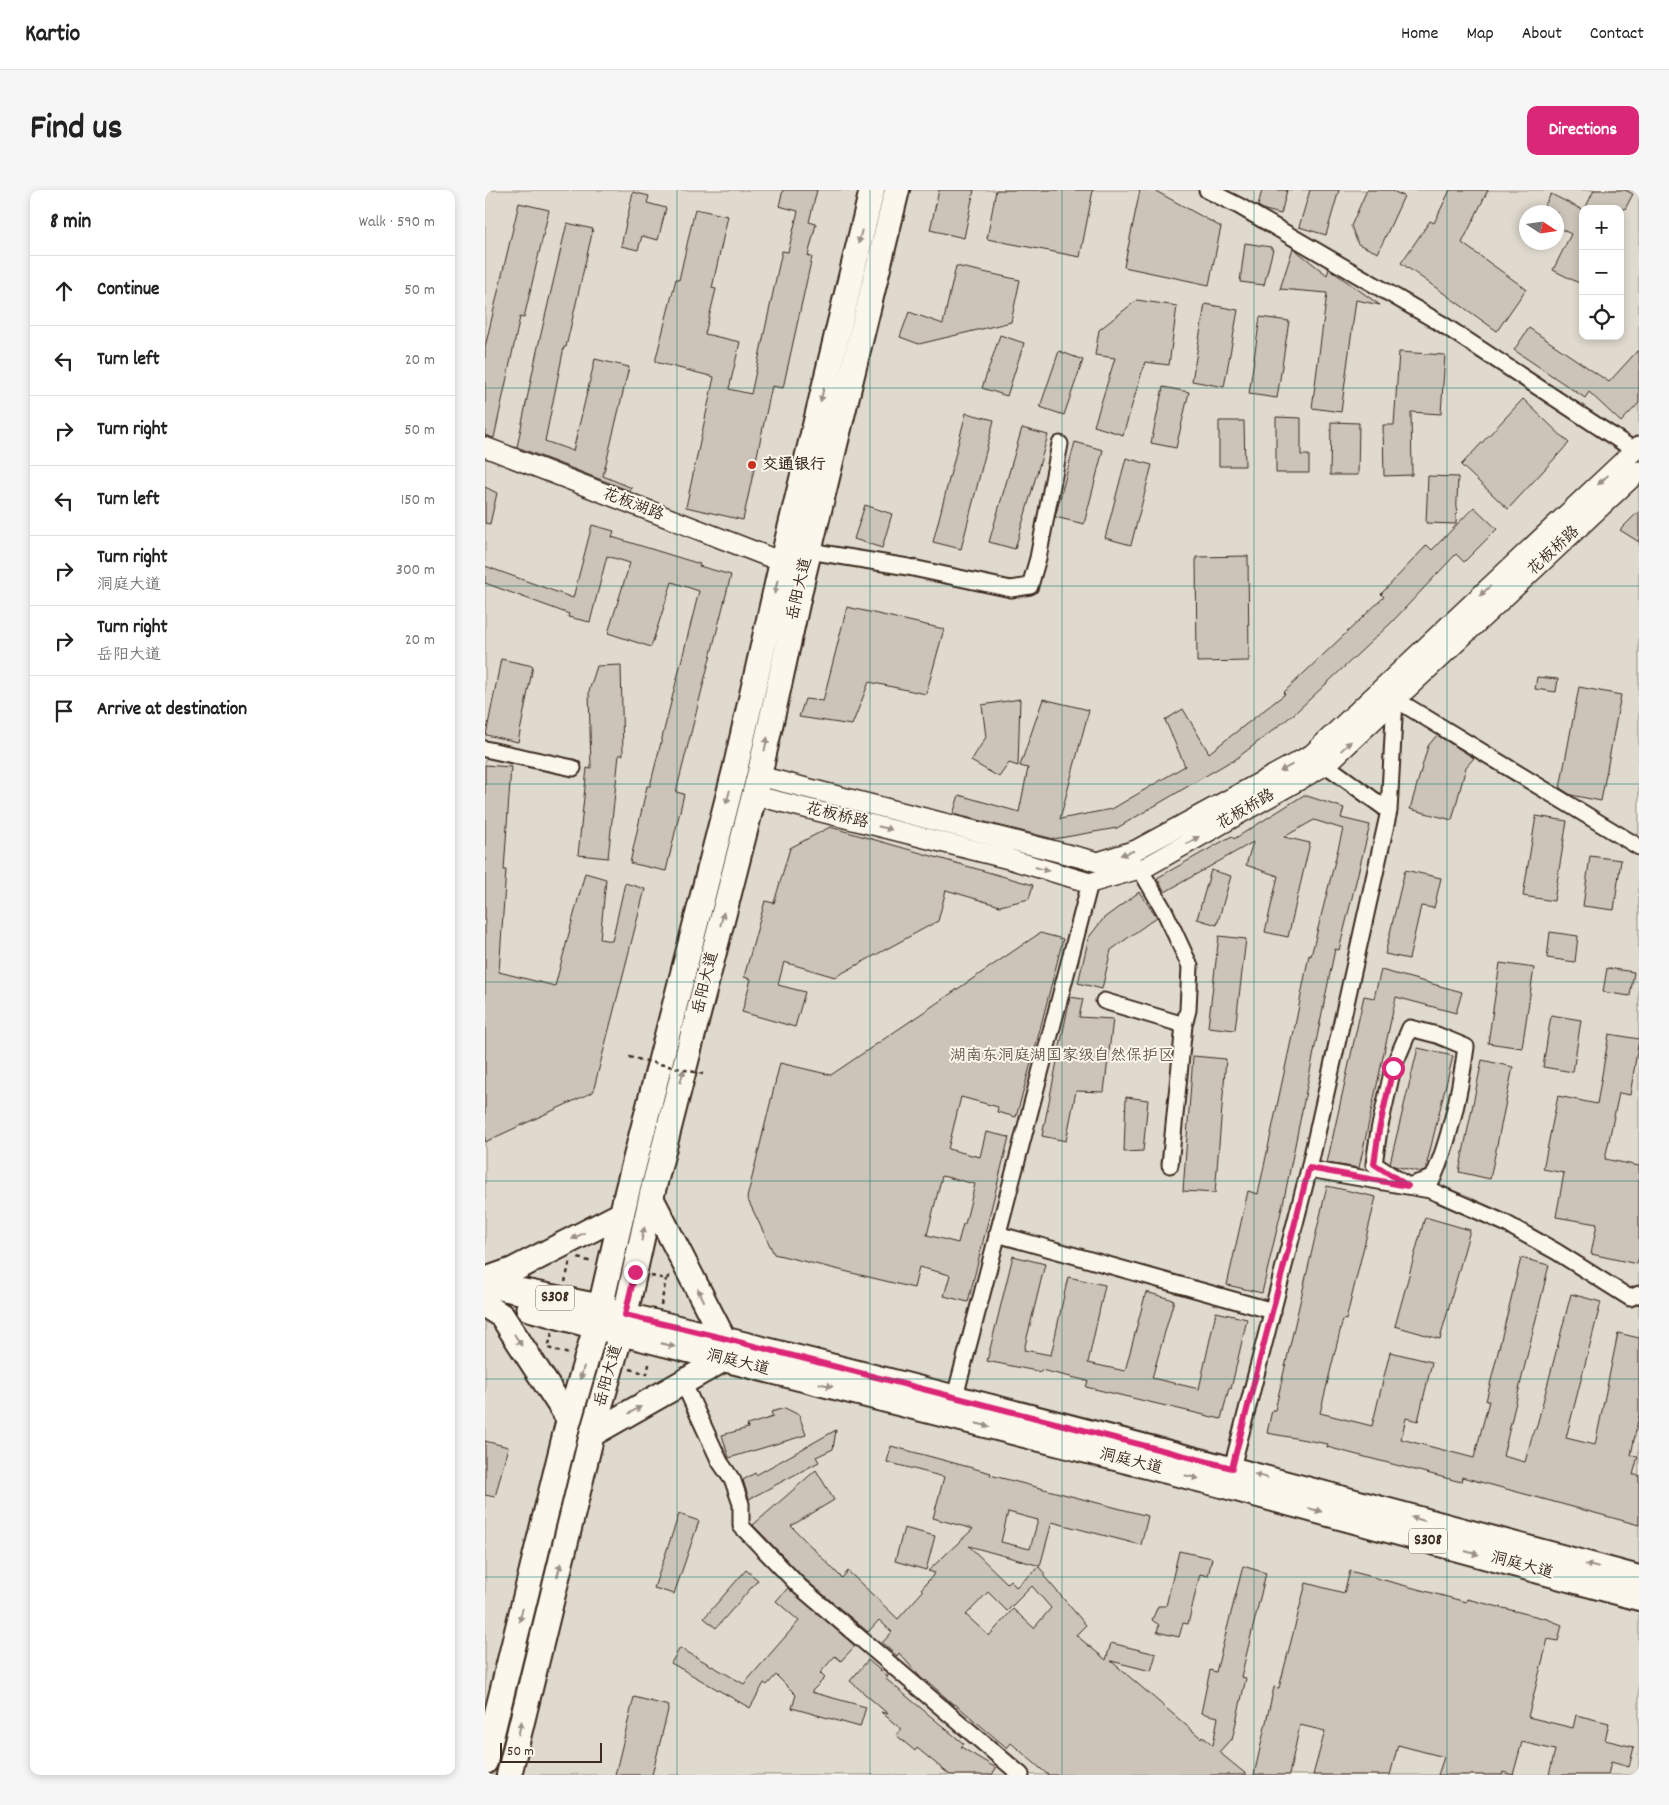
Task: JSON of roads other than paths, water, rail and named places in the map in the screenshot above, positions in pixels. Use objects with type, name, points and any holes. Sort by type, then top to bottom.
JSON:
[{"type":"highway","name":"S308","points":[[485,1284],[623,1324]]},
{"type":"highway","name":"S308","points":[[485,1298],[597,1316]]},
{"type":"main road","name":"岳阳大道","points":[[485,1762],[569,1419],[597,1316],[735,770],[782,562],[872,190]]},
{"type":"main road","name":"岳阳大道","points":[[509,1775],[593,1434],[623,1324],[651,1198],[756,786],[809,551],[897,190]]},
{"type":"main road","points":[[593,1434],[683,1382],[723,1349],[651,1198]]},
{"type":"main road","points":[[485,1280],[513,1270],[622,1214]]},
{"type":"main road","points":[[485,1305],[502,1316],[569,1419]]},
{"type":"main road","name":"洞庭大道","points":[[623,1324],[952,1407],[1232,1468],[1639,1578]]},
{"type":"main road","name":"洞庭大道","points":[[952,1407],[1217,1484],[1639,1598]]},
{"type":"street","points":[[1207,190],[1239,206],[1442,324],[1637,448]]},
{"type":"street","points":[[809,551],[908,566],[1011,589],[1030,586],[1038,558],[1060,444]]},
{"type":"street","name":"花板湖路","points":[[485,447],[782,562]]},
{"type":"street","name":"花板桥路","points":[[756,786],[1098,862],[1136,850],[1312,754],[1637,448]]},
{"type":"street","name":"花板桥路","points":[[756,786],[1089,883],[1146,867],[1326,765],[1639,471]]},
{"type":"street","points":[[1232,1468],[1309,1168],[1389,811],[1395,699],[1639,847]]},
{"type":"street","points":[[485,749],[573,768]]},
{"type":"street","points":[[1326,765],[1389,811]]},
{"type":"street","points":[[1140,869],[1165,912],[1190,966],[1188,1010],[1184,1026],[1171,1165]]},
{"type":"street","points":[[952,1407],[1089,883]]},
{"type":"street","points":[[1104,1001],[1184,1026]]},
{"type":"street","points":[[1410,1028],[1466,1047],[1461,1084],[1443,1156],[1433,1178],[1408,1186],[1374,1164],[1379,1130],[1393,1068],[1410,1028]]},
{"type":"street","points":[[1309,1168],[1430,1190],[1505,1223],[1557,1252],[1629,1298],[1639,1294]]},
{"type":"street","points":[[997,1234],[1273,1311]]},
{"type":"street","points":[[683,1382],[720,1462],[733,1481],[741,1504],[741,1526],[799,1587],[1021,1775]]},
{"type":"place","name":"交通银行","points":[[752,465]]},
{"type":"park label","name":"湖南东洞庭湖国家级自然保护区","points":[[1062,1056]]}]
